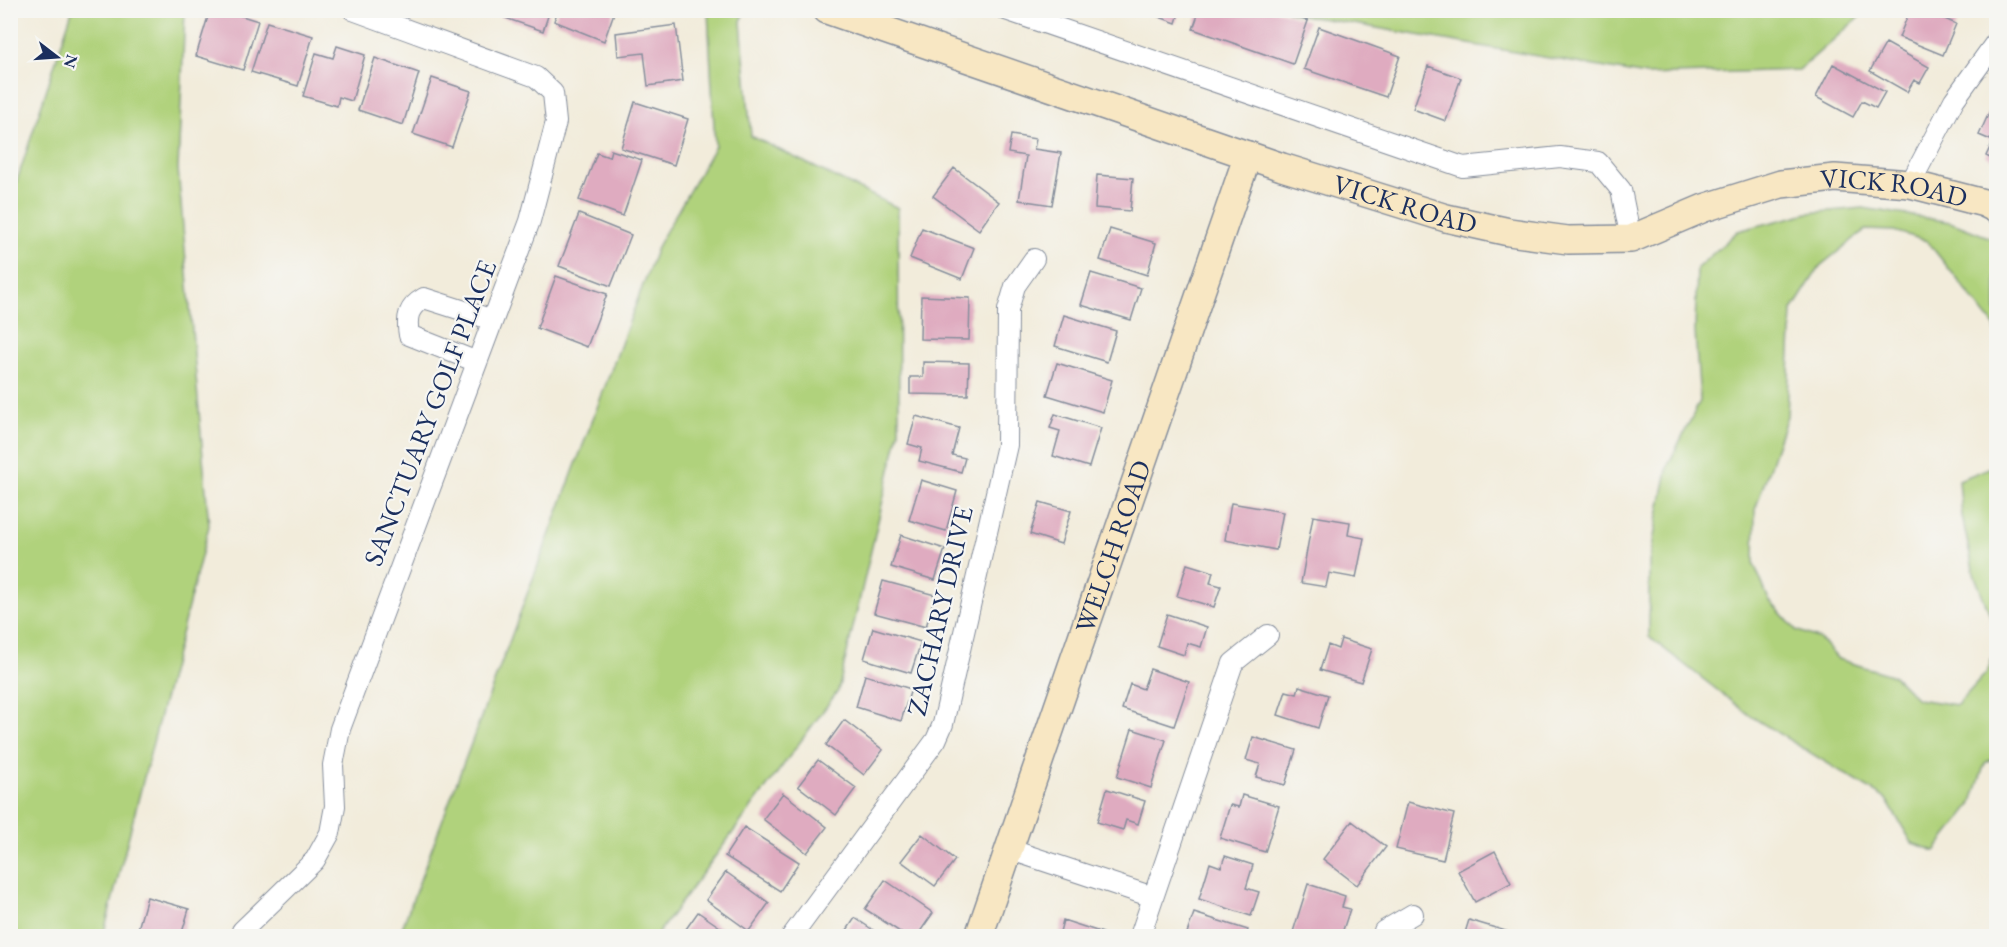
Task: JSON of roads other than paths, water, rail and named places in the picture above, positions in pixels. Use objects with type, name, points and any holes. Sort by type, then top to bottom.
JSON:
[{"type":"street","name":"SANCTUARY GOLF PLACE","points":[[242,931],[315,860],[330,833],[335,806],[333,765],[340,729],[530,221],[556,122],[553,93],[536,76],[353,10]]},
{"type":"street","name":"VICK ROAD","points":[[828,10],[1248,156],[1446,218],[1509,232],[1568,240],[1631,239],[1704,208],[1781,184],[1835,178],[1910,184],[1984,203],[1996,209]]},
{"type":"street","points":[[1006,10],[1463,167],[1560,158],[1598,162],[1621,190],[1631,239]]},
{"type":"street","points":[[1910,184],[1954,100],[1996,42]]},
{"type":"street","name":"WELCH ROAD","points":[[980,936],[1248,156]]},
{"type":"street","name":"ZACHARY DRIVE","points":[[792,936],[936,740],[944,724],[1008,445],[1008,310],[1015,286],[1034,259]]},
{"type":"street","points":[[477,362],[409,335],[407,321],[414,304],[424,298],[494,320]]},
{"type":"street","points":[[1140,936],[1233,663],[1268,635]]},
{"type":"street","points":[[1008,849],[1153,897]]},
{"type":"street","points":[[1383,936],[1384,931],[1413,914]]}]
